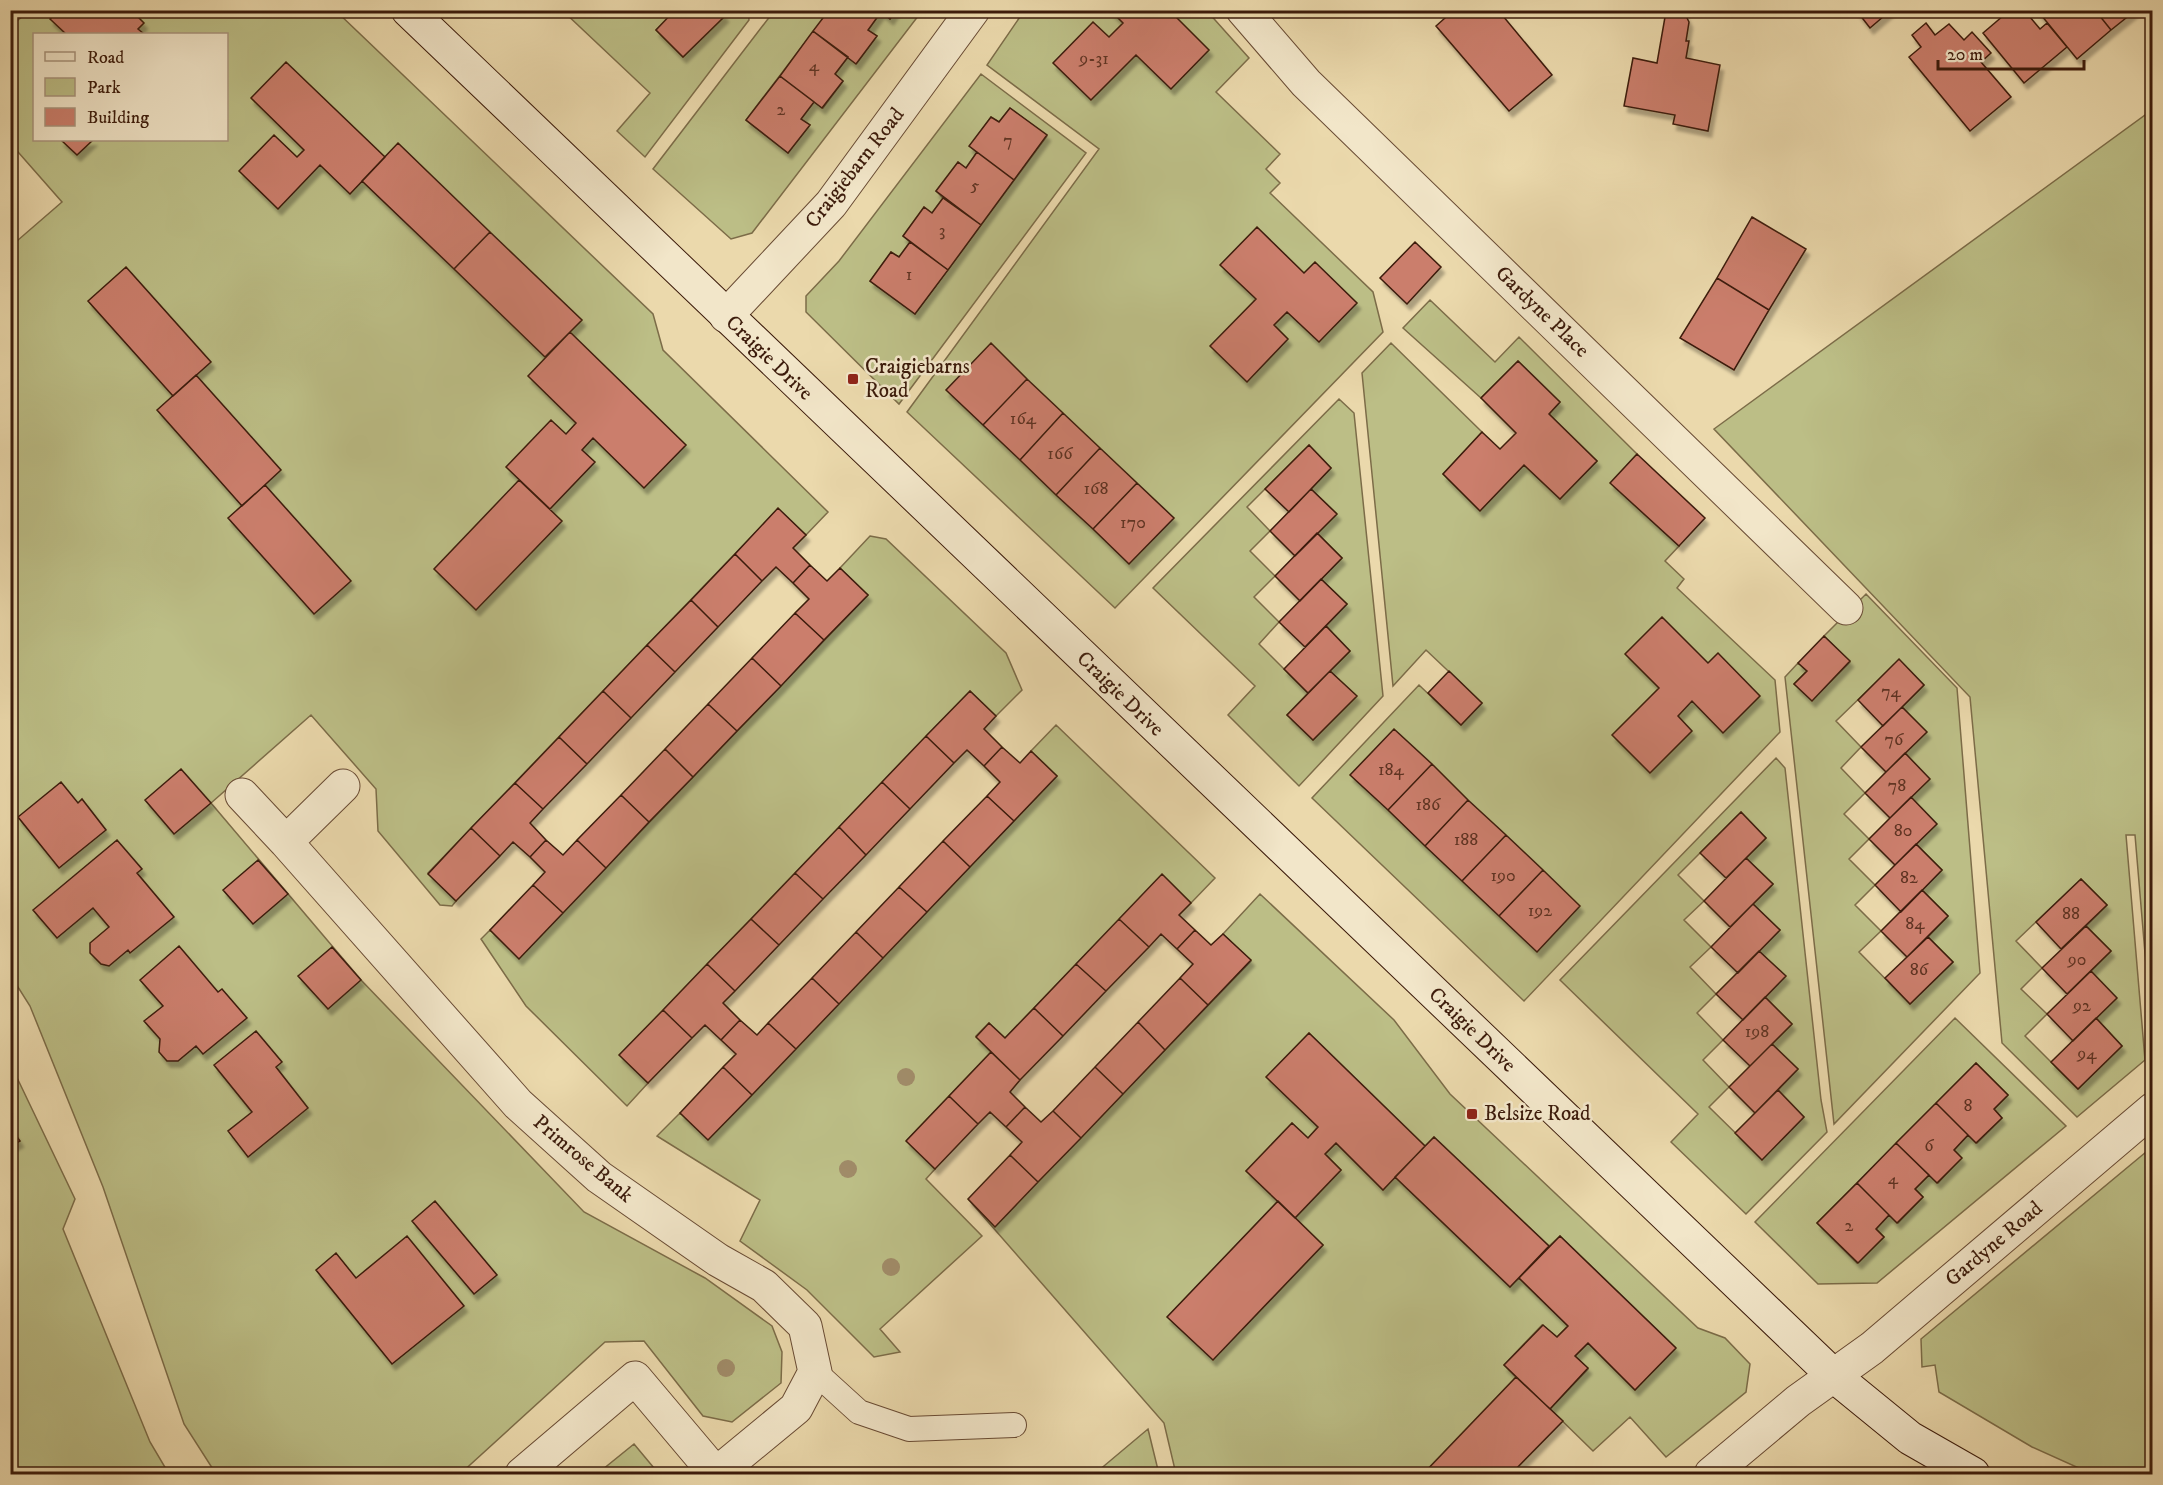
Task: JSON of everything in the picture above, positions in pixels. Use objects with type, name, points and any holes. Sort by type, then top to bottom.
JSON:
[{"type":"street","name":"Craigie Drive","points":[[408,10],[1834,1376],[1910,1438],[1972,1474]]},
{"type":"street","name":"Craigiebarn Road","points":[[726,316],[831,204],[973,10]]},
{"type":"street","name":"Gardyne Place","points":[[1243,10],[1306,83],[1846,608]]},
{"type":"street","points":[[286,842],[342,786]]},
{"type":"street","name":"Primrose Bank","points":[[242,795],[518,1104],[598,1177],[718,1260],[764,1286],[805,1326],[815,1372]]},
{"type":"street","name":"Gardyne Road","points":[[1834,1376],[1872,1348],[2152,1110]]},
{"type":"street","points":[[522,1474],[635,1378],[716,1474],[796,1408],[815,1372]]},
{"type":"street","points":[[1711,1474],[1798,1401],[1834,1376]]},
{"type":"lane","points":[[815,1372],[859,1412],[909,1428],[1014,1425]]},
{"type":"green space","points":[[29,11],[336,11],[653,314],[663,350],[828,512],[806,535],[778,509],[428,873],[456,901],[452,906],[440,905],[378,831],[376,789],[311,715],[211,803],[361,980],[584,1212],[705,1278],[772,1326],[782,1352],[781,1383],[732,1422],[703,1416],[644,1341],[605,1342],[460,1474],[216,1474],[184,1424],[103,1187],[30,1006],[11,976],[10,247],[62,202],[11,144],[11,26]]},
{"type":"green space","points":[[563,11],[675,11],[656,30],[683,57],[725,16],[720,11],[748,11],[749,20],[645,157],[617,131],[650,93]]},
{"type":"green space","points":[[774,11],[829,11],[746,120],[788,153],[810,125],[801,119],[814,102],[823,108],[843,81],[835,74],[848,57],[857,63],[877,36],[868,30],[881,12],[890,19],[896,11],[922,11],[752,233],[731,239],[653,169]]},
{"type":"green space","points":[[1024,11],[1207,11],[1249,58],[1216,92],[1280,154],[1266,169],[1280,183],[1270,193],[1373,292],[1383,332],[1115,608],[907,412],[1099,149],[987,65]]},
{"type":"green space","points":[[981,74],[1086,153],[899,404],[806,312],[806,296],[839,261]],"holes":[[[1010,108],[1047,136],[915,314],[870,281],[891,252],[899,257],[910,242],[903,236],[924,207],[932,213],[943,198],[936,191],[958,162],[966,168],[977,152],[970,146],[991,117],[999,122]]]},
{"type":"green space","points":[[2152,110],[2152,1036],[2135,835],[2126,835],[2145,1060],[2077,1117],[2002,1043],[1970,697],[1714,429]],"holes":[[[2081,879],[2107,905],[2086,926],[2111,951],[2091,971],[2096,1018],[2122,1046],[2078,1089],[2025,1036],[2047,1014],[2021,989],[2042,968],[2016,941]]]},
{"type":"green space","points":[[1430,300],[1495,362],[1519,337],[1637,454],[1611,483],[1679,546],[1665,561],[1684,579],[1677,588],[1775,680],[1780,732],[1524,1001],[1312,798],[1419,685],[1461,725],[1482,703],[1426,650],[1393,686],[1362,373],[1391,343],[1482,432],[1443,474],[1480,510],[1524,465],[1560,499],[1597,461],[1549,414],[1560,402],[1518,361],[1481,398],[1403,328]]},
{"type":"green space","points":[[1339,399],[1354,413],[1383,696],[1299,786],[1228,715],[1255,686],[1153,588]],"holes":[[[1309,445],[1331,468],[1311,489],[1336,513],[1317,533],[1342,558],[1321,579],[1347,604],[1326,626],[1350,651],[1330,671],[1356,696],[1313,740],[1287,715],[1308,693],[1259,644],[1279,622],[1254,597],[1275,576],[1250,551],[1270,531],[1247,507]]]},
{"type":"green space","points":[[870,536],[886,539],[1006,653],[1022,690],[996,716],[970,691],[620,1055],[648,1083],[627,1106],[526,1006],[481,939],[490,930],[519,958],[868,595],[840,568]]},
{"type":"green space","points":[[1866,594],[1957,688],[1980,973],[1834,1124],[1785,677],[1798,663],[1807,671],[1794,684],[1812,700],[1850,662],[1824,636]],"holes":[[[1899,660],[1924,685],[1902,707],[1926,732],[1905,753],[1929,779],[1911,797],[1916,844],[1942,870],[1922,890],[1948,916],[1928,937],[1953,962],[1910,1004],[1859,952],[1881,931],[1855,905],[1875,885],[1849,859],[1869,839],[1844,814],[1865,793],[1841,768],[1861,747],[1836,721]]]},
{"type":"green space","points":[[1056,725],[1215,878],[1191,903],[1162,875],[1005,1038],[989,1023],[976,1036],[991,1052],[907,1140],[935,1169],[926,1179],[982,1236],[880,1329],[900,1352],[874,1357],[807,1290],[740,1241],[760,1200],[657,1136],[680,1113],[708,1139],[1057,776],[1031,751]]},
{"type":"green space","points":[[1776,758],[1785,768],[1821,1100],[1827,1132],[1746,1214],[1671,1142],[1698,1114],[1560,980]],"holes":[[[1741,812],[1766,838],[1746,858],[1773,884],[1753,904],[1780,930],[1759,951],[1785,976],[1765,997],[1792,1024],[1772,1044],[1798,1069],[1778,1090],[1804,1117],[1762,1159],[1709,1107],[1729,1087],[1703,1060],[1723,1040],[1697,1013],[1716,994],[1690,967],[1711,947],[1684,920],[1704,901],[1678,875]]]},
{"type":"green space","points":[[1260,894],[1394,1020],[1450,1094],[1698,1328],[1725,1338],[1750,1364],[1746,1392],[1666,1457],[1630,1417],[1593,1451],[1550,1409],[1588,1369],[1575,1356],[1588,1343],[1635,1390],[1675,1347],[1560,1236],[1549,1246],[1434,1137],[1425,1146],[1309,1033],[1267,1077],[1318,1127],[1308,1138],[1292,1123],[1246,1171],[1278,1201],[1168,1317],[1213,1359],[1323,1245],[1295,1218],[1341,1170],[1325,1154],[1336,1143],[1383,1190],[1395,1177],[1510,1287],[1519,1278],[1568,1326],[1557,1337],[1542,1325],[1504,1365],[1516,1377],[1423,1474],[1176,1474],[1164,1423],[968,1199],[995,1226],[1251,961],[1223,934]]},
{"type":"green space","points":[[1955,1018],[2066,1126],[1877,1283],[1818,1284],[1755,1222]],"holes":[[[1976,1063],[2008,1095],[1994,1109],[2002,1118],[1977,1143],[1968,1135],[1954,1150],[1961,1158],[1938,1183],[1929,1175],[1915,1189],[1923,1197],[1898,1223],[1889,1215],[1876,1229],[1884,1237],[1857,1263],[1817,1223]]]},
{"type":"green space","points":[[10,1063],[75,1199],[63,1229],[150,1442],[169,1474],[11,1474]]},
{"type":"green space","points":[[2152,1147],[2152,1474],[2092,1474],[2032,1447],[1939,1392],[1935,1365],[1922,1367],[1921,1339]]},
{"type":"green space","points":[[1148,1429],[1159,1474],[1093,1474],[1098,1471]]},
{"type":"green space","points":[[634,1444],[659,1474],[597,1474]]},
{"type":"building","points":[[59,10],[131,10],[144,23],[138,29],[143,33],[65,33],[50,19]]},
{"type":"building","points":[[675,10],[720,10],[725,16],[683,57],[656,30]]},
{"type":"building","points":[[829,10],[879,10],[881,12],[868,30],[877,36],[856,64],[813,31]]},
{"type":"building","points":[[879,10],[896,10],[890,19]]},
{"type":"building","points":[[1110,10],[1169,10],[1209,50],[1171,89],[1136,55],[1091,100],[1053,63],[1093,22],[1109,37],[1123,23]]},
{"type":"building","points":[[1454,10],[1498,10],[1552,75],[1509,111],[1436,26]]},
{"type":"building","points":[[1856,10],[1891,10],[1870,28]]},
{"type":"building","points":[[2010,10],[2024,10],[2040,29],[2047,23],[2067,47],[2024,83],[1983,33]]},
{"type":"building","points":[[2037,10],[2095,10],[2111,30],[2077,59]]},
{"type":"building","points":[[2095,10],[2136,10],[2111,30]]},
{"type":"building","points":[[1673,12],[1685,14],[1689,22],[1686,58],[1720,65],[1708,131],[1673,124],[1675,115],[1624,106],[1633,58],[1657,63],[1665,17]]},
{"type":"building","points":[[1926,23],[1935,35],[1949,24],[1964,40],[1972,32],[1991,53],[1981,62],[2011,97],[1970,131],[1909,57],[1921,47],[1912,35]]},
{"type":"building","points":[[813,31],[848,57],[835,74],[843,81],[822,108],[780,76]]},
{"type":"building","points":[[286,62],[385,157],[350,194],[320,165],[278,209],[239,171],[274,135],[297,157],[304,150],[251,98]]},
{"type":"building","points":[[780,76],[814,102],[801,119],[810,125],[788,153],[746,120]]},
{"type":"building","points":[[1010,108],[1047,135],[1014,180],[969,146],[991,117],[999,122]]},
{"type":"building","points":[[62,141],[92,141],[77,155]]},
{"type":"building","points":[[398,143],[490,232],[454,269],[362,181]]},
{"type":"building","points":[[977,152],[1014,180],[981,225],[936,191],[958,162],[966,168]]},
{"type":"building","points":[[943,198],[981,225],[948,270],[903,236],[924,207],[932,213]]},
{"type":"building","points":[[1752,217],[1806,249],[1769,310],[1717,278]]},
{"type":"building","points":[[1257,227],[1304,273],[1315,262],[1357,303],[1319,342],[1287,312],[1274,325],[1288,339],[1247,382],[1210,346],[1256,299],[1220,265]]},
{"type":"building","points":[[490,232],[582,320],[545,357],[454,269]]},
{"type":"building","points":[[910,242],[948,270],[915,314],[870,281],[891,252],[899,257]]},
{"type":"building","points":[[1415,242],[1441,267],[1407,304],[1380,278]]},
{"type":"building","points":[[126,267],[211,362],[173,396],[88,301]]},
{"type":"building","points":[[1717,278],[1769,310],[1734,370],[1680,338]]},
{"type":"building","points":[[570,332],[686,445],[644,488],[593,438],[582,450],[595,462],[550,509],[506,467],[551,420],[566,434],[576,423],[528,376]]},
{"type":"building","points":[[991,343],[1027,379],[983,425],[946,390]]},
{"type":"building","points":[[1518,361],[1560,402],[1549,414],[1597,461],[1560,499],[1524,465],[1480,511],[1443,474],[1482,432],[1500,449],[1516,433],[1481,398]]},
{"type":"building","points":[[196,375],[281,470],[242,506],[157,410]]},
{"type":"building","points":[[1027,379],[1063,413],[1020,460],[983,425]]},
{"type":"building","points":[[1063,413],[1100,448],[1056,495],[1020,460]]},
{"type":"building","points":[[1309,445],[1331,468],[1289,512],[1265,489]]},
{"type":"building","points":[[1100,448],[1137,483],[1093,529],[1056,495]]},
{"type":"building","points":[[1637,454],[1705,518],[1679,546],[1610,483]]},
{"type":"building","points":[[519,480],[562,521],[476,610],[434,569]]},
{"type":"building","points":[[1137,483],[1174,518],[1129,564],[1093,529]]},
{"type":"building","points":[[265,485],[351,581],[314,614],[228,518]]},
{"type":"building","points":[[1311,489],[1337,514],[1295,556],[1270,531]]},
{"type":"building","points":[[778,508],[806,535],[793,548],[810,565],[793,583],[776,567],[762,581],[735,554]]},
{"type":"building","points":[[1317,533],[1342,558],[1300,601],[1275,576]]},
{"type":"building","points":[[735,554],[762,581],[718,627],[691,600]]},
{"type":"building","points":[[810,565],[827,581],[840,568],[868,595],[824,640],[795,613],[809,599],[793,583]]},
{"type":"building","points":[[1321,579],[1347,604],[1305,647],[1279,622]]},
{"type":"building","points":[[691,600],[718,627],[675,672],[647,645]]},
{"type":"building","points":[[795,613],[824,640],[781,686],[752,658]]},
{"type":"building","points":[[1662,617],[1708,663],[1718,653],[1760,696],[1723,733],[1692,701],[1678,716],[1692,731],[1650,773],[1612,735],[1659,688],[1625,654]]},
{"type":"building","points":[[1326,626],[1350,651],[1308,693],[1284,669]]},
{"type":"building","points":[[1824,636],[1850,661],[1812,701],[1794,684],[1807,671],[1798,663]]},
{"type":"building","points":[[647,645],[675,672],[631,718],[603,691]]},
{"type":"building","points":[[752,658],[781,686],[737,731],[708,704]]},
{"type":"building","points":[[1899,659],[1924,685],[1883,726],[1858,700]]},
{"type":"building","points":[[1330,671],[1357,696],[1313,740],[1287,715]]},
{"type":"building","points":[[1449,671],[1482,703],[1461,725],[1428,693]]},
{"type":"building","points":[[603,691],[631,718],[587,764],[559,737]]},
{"type":"building","points":[[970,691],[996,716],[984,729],[1002,747],[984,766],[967,750],[954,763],[926,736]]},
{"type":"building","points":[[708,704],[737,731],[693,777],[665,749]]},
{"type":"building","points":[[1902,707],[1927,732],[1886,772],[1861,747]]},
{"type":"building","points":[[1394,729],[1432,764],[1388,810],[1350,775]]},
{"type":"building","points":[[926,736],[954,763],[910,809],[882,782]]},
{"type":"building","points":[[559,737],[587,764],[543,809],[515,783]]},
{"type":"building","points":[[1002,747],[1020,763],[1031,751],[1057,776],[1014,821],[987,796],[1000,782],[984,766]]},
{"type":"building","points":[[665,749],[693,777],[649,822],[621,795]]},
{"type":"building","points":[[1905,753],[1930,779],[1890,818],[1865,793]]},
{"type":"building","points":[[1432,764],[1468,800],[1425,846],[1388,810]]},
{"type":"building","points":[[181,769],[211,803],[174,834],[145,800]]},
{"type":"building","points":[[61,782],[78,803],[82,799],[106,830],[59,868],[18,817]]},
{"type":"building","points":[[882,782],[910,809],[866,855],[839,827]]},
{"type":"building","points":[[515,783],[543,809],[530,823],[546,840],[530,857],[513,842],[500,856],[471,828]]},
{"type":"building","points":[[621,795],[649,822],[606,868],[577,840]]},
{"type":"building","points":[[987,796],[1014,821],[970,867],[943,841]]},
{"type":"building","points":[[1911,797],[1937,824],[1895,865],[1869,839]]},
{"type":"building","points":[[1468,800],[1506,835],[1462,881],[1425,846]]},
{"type":"building","points":[[1741,812],[1766,838],[1726,878],[1700,853]]},
{"type":"building","points":[[839,827],[866,855],[823,899],[795,873]]},
{"type":"building","points":[[471,828],[500,856],[456,901],[428,874]]},
{"type":"building","points":[[1506,835],[1543,870],[1499,916],[1462,881]]},
{"type":"building","points":[[117,840],[142,869],[137,873],[174,917],[130,953],[128,950],[109,966],[101,964],[90,953],[90,943],[109,927],[93,908],[57,938],[33,910]]},
{"type":"building","points":[[546,840],[563,855],[577,840],[606,868],[563,913],[533,885],[545,872],[530,857]]},
{"type":"building","points":[[943,841],[970,867],[927,912],[899,887]]},
{"type":"building","points":[[1916,844],[1942,870],[1901,912],[1875,885]]},
{"type":"building","points":[[1746,858],[1773,884],[1730,927],[1704,901]]},
{"type":"building","points":[[258,860],[288,894],[253,924],[223,890]]},
{"type":"building","points":[[1543,870],[1580,906],[1537,952],[1499,916]]},
{"type":"building","points":[[795,873],[823,899],[779,945],[751,919]]},
{"type":"building","points":[[1162,874],[1191,903],[1179,915],[1195,930],[1177,949],[1161,934],[1149,947],[1119,919]]},
{"type":"building","points":[[2081,879],[2107,905],[2061,949],[2036,922]]},
{"type":"building","points":[[533,885],[563,913],[519,959],[490,930]]},
{"type":"building","points":[[899,887],[927,912],[883,958],[856,932]]},
{"type":"building","points":[[1922,890],[1948,916],[1907,957],[1881,931]]},
{"type":"building","points":[[1753,904],[1780,930],[1738,973],[1711,947]]},
{"type":"building","points":[[751,919],[779,945],[735,991],[707,964]]},
{"type":"building","points":[[1119,919],[1149,947],[1106,991],[1076,964]]},
{"type":"building","points":[[2086,926],[2111,951],[2067,994],[2042,968]]},
{"type":"building","points":[[1195,930],[1211,945],[1223,934],[1251,960],[1208,1005],[1180,978],[1193,964],[1177,949]]},
{"type":"building","points":[[856,932],[883,958],[839,1004],[812,978]]},
{"type":"building","points":[[1928,937],[1953,962],[1910,1004],[1885,978]]},
{"type":"building","points":[[179,946],[218,992],[222,989],[247,1018],[203,1054],[196,1046],[178,1061],[167,1061],[159,1052],[160,1039],[144,1021],[163,1006],[140,980]]},
{"type":"building","points":[[332,947],[361,980],[328,1009],[298,976]]},
{"type":"building","points":[[1759,951],[1786,976],[1743,1020],[1716,994]]},
{"type":"building","points":[[707,964],[735,991],[723,1003],[740,1020],[721,1040],[705,1025],[692,1038],[663,1010]]},
{"type":"building","points":[[1076,964],[1106,991],[1063,1036],[1034,1008]]},
{"type":"building","points":[[2091,971],[2117,998],[2073,1041],[2047,1014]]},
{"type":"building","points":[[812,978],[839,1004],[796,1049],[768,1023]]},
{"type":"building","points":[[1180,978],[1208,1005],[1165,1050],[1138,1022]]},
{"type":"building","points":[[1765,997],[1792,1024],[1750,1066],[1723,1040]]},
{"type":"building","points":[[1034,1008],[1063,1036],[1020,1080],[976,1037],[989,1023],[1005,1038]]},
{"type":"building","points":[[663,1010],[692,1038],[648,1083],[619,1055]]},
{"type":"building","points":[[2096,1018],[2122,1046],[2078,1089],[2051,1062]]},
{"type":"building","points":[[740,1020],[757,1035],[768,1023],[796,1049],[752,1095],[723,1067],[736,1054],[721,1040]]},
{"type":"building","points":[[1138,1022],[1165,1050],[1123,1094],[1095,1067]]},
{"type":"building","points":[[256,1031],[282,1062],[276,1067],[308,1108],[248,1157],[228,1131],[252,1112],[214,1065]]},
{"type":"building","points":[[1309,1033],[1425,1146],[1383,1190],[1336,1143],[1325,1154],[1341,1170],[1295,1218],[1246,1171],[1292,1123],[1308,1138],[1318,1127],[1266,1077]]},
{"type":"building","points":[[1772,1044],[1798,1069],[1755,1113],[1729,1087]]},
{"type":"building","points":[[991,1052],[1020,1080],[1010,1092],[1025,1107],[1006,1127],[990,1112],[978,1124],[949,1096]]},
{"type":"building","points":[[1976,1063],[2008,1095],[1994,1109],[2002,1118],[1976,1143],[1936,1103]]},
{"type":"building","points":[[723,1067],[752,1095],[708,1140],[680,1113]]},
{"type":"building","points":[[1095,1067],[1123,1094],[1081,1138],[1053,1111]]},
{"type":"building","points":[[1778,1090],[1804,1117],[1762,1160],[1735,1133]]},
{"type":"building","points":[[949,1096],[978,1124],[935,1169],[906,1141]]},
{"type":"building","points":[[1936,1103],[1968,1135],[1954,1150],[1962,1158],[1937,1183],[1896,1143]]},
{"type":"building","points":[[1025,1107],[1041,1122],[1053,1111],[1081,1138],[1038,1182],[1010,1155],[1022,1142],[1006,1127]]},
{"type":"building","points":[[10,1127],[20,1141],[10,1147]]},
{"type":"building","points":[[1434,1137],[1549,1246],[1510,1287],[1395,1177]]},
{"type":"building","points":[[1896,1143],[1929,1175],[1915,1189],[1923,1197],[1897,1223],[1857,1183]]},
{"type":"building","points":[[1010,1155],[1038,1182],[995,1227],[968,1199]]},
{"type":"building","points":[[1857,1183],[1889,1215],[1876,1229],[1884,1237],[1858,1263],[1817,1223]]},
{"type":"building","points":[[435,1201],[497,1275],[474,1294],[412,1221]]},
{"type":"building","points":[[1278,1201],[1323,1245],[1213,1360],[1167,1317]]},
{"type":"building","points":[[407,1236],[464,1306],[392,1364],[316,1270],[336,1253],[356,1278]]},
{"type":"building","points":[[1560,1236],[1676,1348],[1635,1390],[1588,1343],[1575,1356],[1588,1368],[1550,1409],[1504,1365],[1543,1325],[1557,1337],[1568,1326],[1519,1278]]},
{"type":"building","points":[[1516,1377],[1563,1421],[1511,1474],[1423,1474]]},
{"type":"place","name":"Craigiebarns Road","points":[[853,379]]},
{"type":"place","name":"Belsize Road","points":[[1472,1114]]}]
